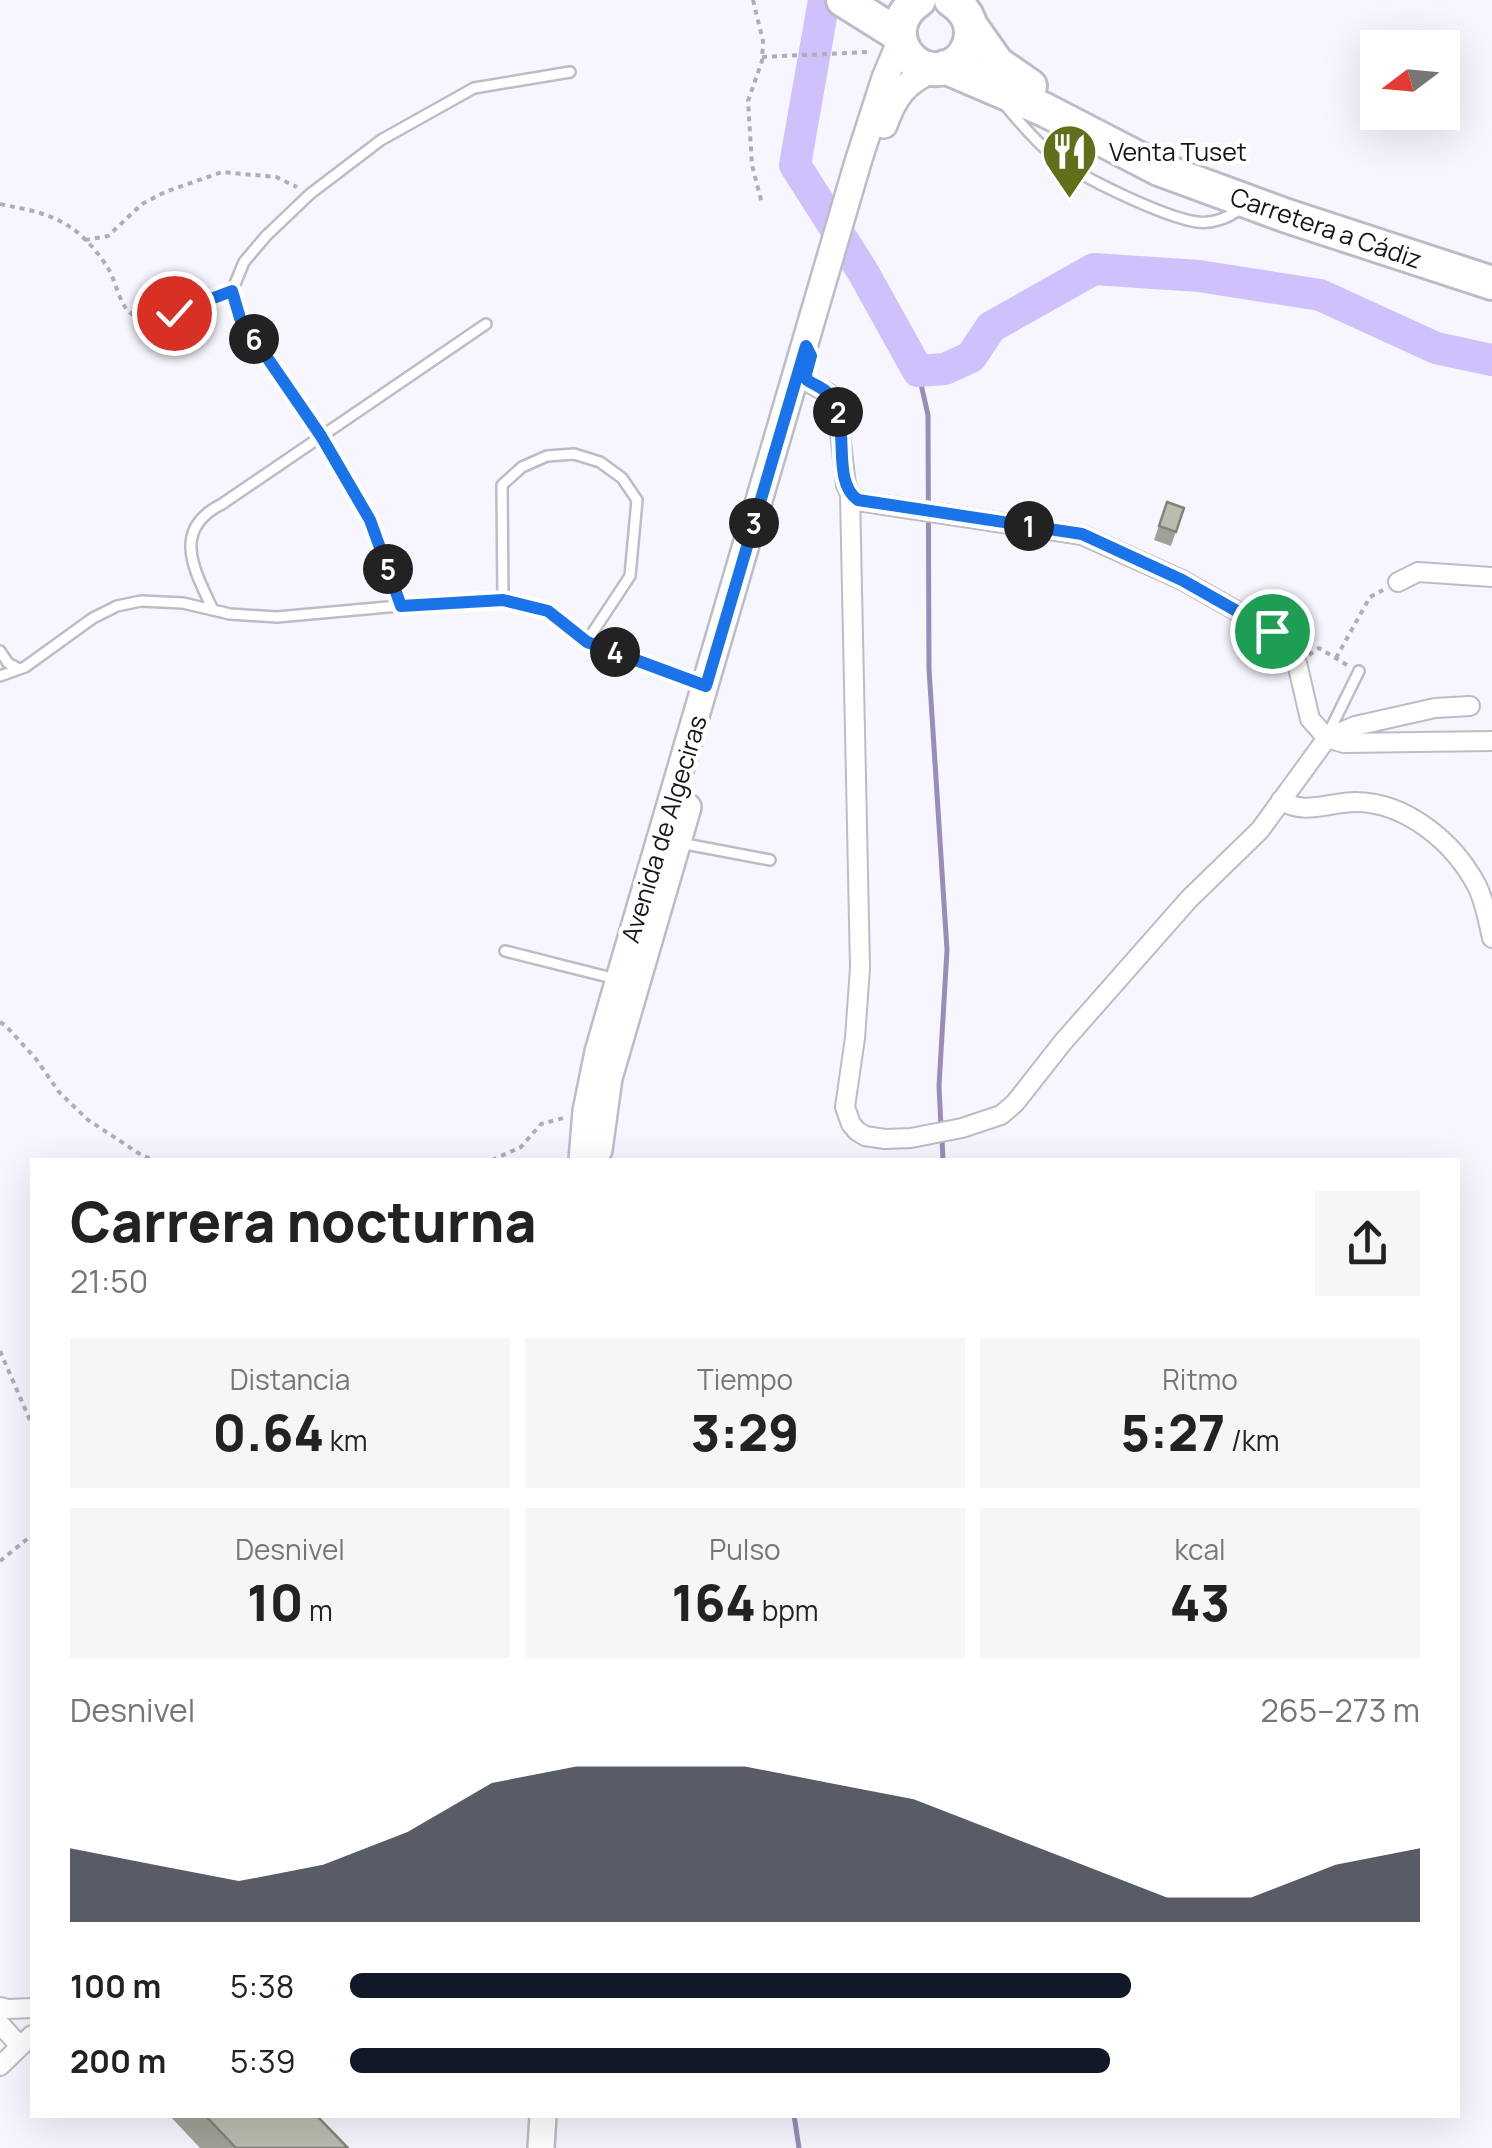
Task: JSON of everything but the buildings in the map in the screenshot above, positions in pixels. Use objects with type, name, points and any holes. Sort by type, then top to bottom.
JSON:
[{"type":"highway","name":"Carretera a Cádiz","points":[[951,0],[962,8],[997,63],[1051,98],[1248,194],[1492,282]]},
{"type":"highway","points":[[857,2],[918,1]]},
{"type":"highway","points":[[900,39],[903,16],[918,1]]},
{"type":"highway","name":"Carretera a Cádiz","points":[[857,2],[900,39],[904,51],[916,63],[989,84],[1159,170],[1492,269]]},
{"type":"highway","points":[[939,68],[954,64],[966,52],[971,26]]},
{"type":"street","name":"Avenida de Algeciras","points":[[598,1158],[609,1078],[812,384],[829,292],[885,78],[900,39]]},
{"type":"street","name":"Avenida de Algeciras","points":[[865,164],[906,84],[939,68]]},
{"type":"street","name":"Avenida de Algeciras","points":[[582,1158],[586,1111],[598,1052],[806,346],[829,292]]},
{"type":"street","points":[[806,346],[811,356],[806,377],[828,393],[837,408],[850,494],[860,968],[846,1107],[851,1124],[865,1136],[928,1136],[1001,1116],[1189,900],[1260,830],[1327,738],[1355,726],[1404,715],[1470,706]]},
{"type":"street","points":[[850,494],[858,500],[1082,534],[1182,580],[1272,631],[1296,663],[1310,719],[1327,738],[1344,743],[1492,741]]},
{"type":"street","points":[[1398,582],[1418,572],[1492,577]]},
{"type":"street","points":[[1281,800],[1291,808],[1304,809],[1356,802],[1378,805],[1411,817],[1436,833],[1484,886],[1492,938]]},
{"type":"street","points":[[0,2007],[30,2008]]},
{"type":"street","points":[[0,2024],[26,2040],[0,2066]]},
{"type":"street","points":[[541,2148],[543,2118]]},
{"type":"lane","points":[[401,606],[370,520],[321,436],[240,318],[232,291],[244,262],[266,236],[310,194],[381,140],[474,88],[570,72]]},
{"type":"lane","points":[[214,610],[192,564],[190,550],[198,522],[208,511],[486,324]]},
{"type":"lane","points":[[503,600],[502,485],[522,467],[547,456],[574,454],[600,462],[622,478],[638,500],[630,576],[587,642]]},
{"type":"lane","points":[[0,676],[19,669],[93,618],[117,606],[141,601],[276,617],[503,600],[548,611],[587,642],[706,686]]},
{"type":"lane","points":[[0,651],[8,663],[19,669]]},
{"type":"lane","points":[[1327,738],[1359,671]]},
{"type":"lane","points":[[678,842],[770,860]]},
{"type":"lane","points":[[505,951],[619,979]]},
{"type":"path","points":[[754,0],[763,40],[762,57],[748,101],[752,165],[762,204]]},
{"type":"path","points":[[762,57],[868,52]]},
{"type":"path","points":[[85,240],[108,236],[142,204],[164,192],[222,172],[276,177],[310,194]]},
{"type":"path","points":[[0,204],[24,207],[76,230],[109,269],[127,311],[135,316],[174,313],[232,291]]},
{"type":"path","points":[[1336,658],[1370,597],[1398,582]]},
{"type":"path","points":[[1296,663],[1319,648],[1359,671]]},
{"type":"path","points":[[0,1022],[88,1120],[149,1158]]},
{"type":"path","points":[[496,1158],[521,1146],[541,1124],[586,1111]]},
{"type":"path","points":[[0,1352],[30,1421]]},
{"type":"path","points":[[0,1562],[30,1537]]},
{"type":"waterway","points":[[824,0],[795,165],[863,272],[918,371],[945,369],[971,357],[991,327],[1094,269],[1199,276],[1320,295],[1436,348],[1492,360]]},
{"type":"waterway","points":[[918,371],[928,415],[929,669],[947,950],[939,1086],[941,1127]]},
{"type":"waterway","points":[[942,1138],[943,1158]]},
{"type":"waterway","points":[[794,2118],[799,2148]]},
{"type":"place","name":"Venta Tuset","points":[[1070,201]]},
{"type":"route","points":[[174,313],[232,291],[240,318],[321,436],[370,520],[401,606],[503,600],[548,611],[587,642],[706,686],[806,346],[811,356],[807,380],[828,393],[837,408],[846,484],[854,498],[1082,534],[1182,580],[1272,631]]}]
